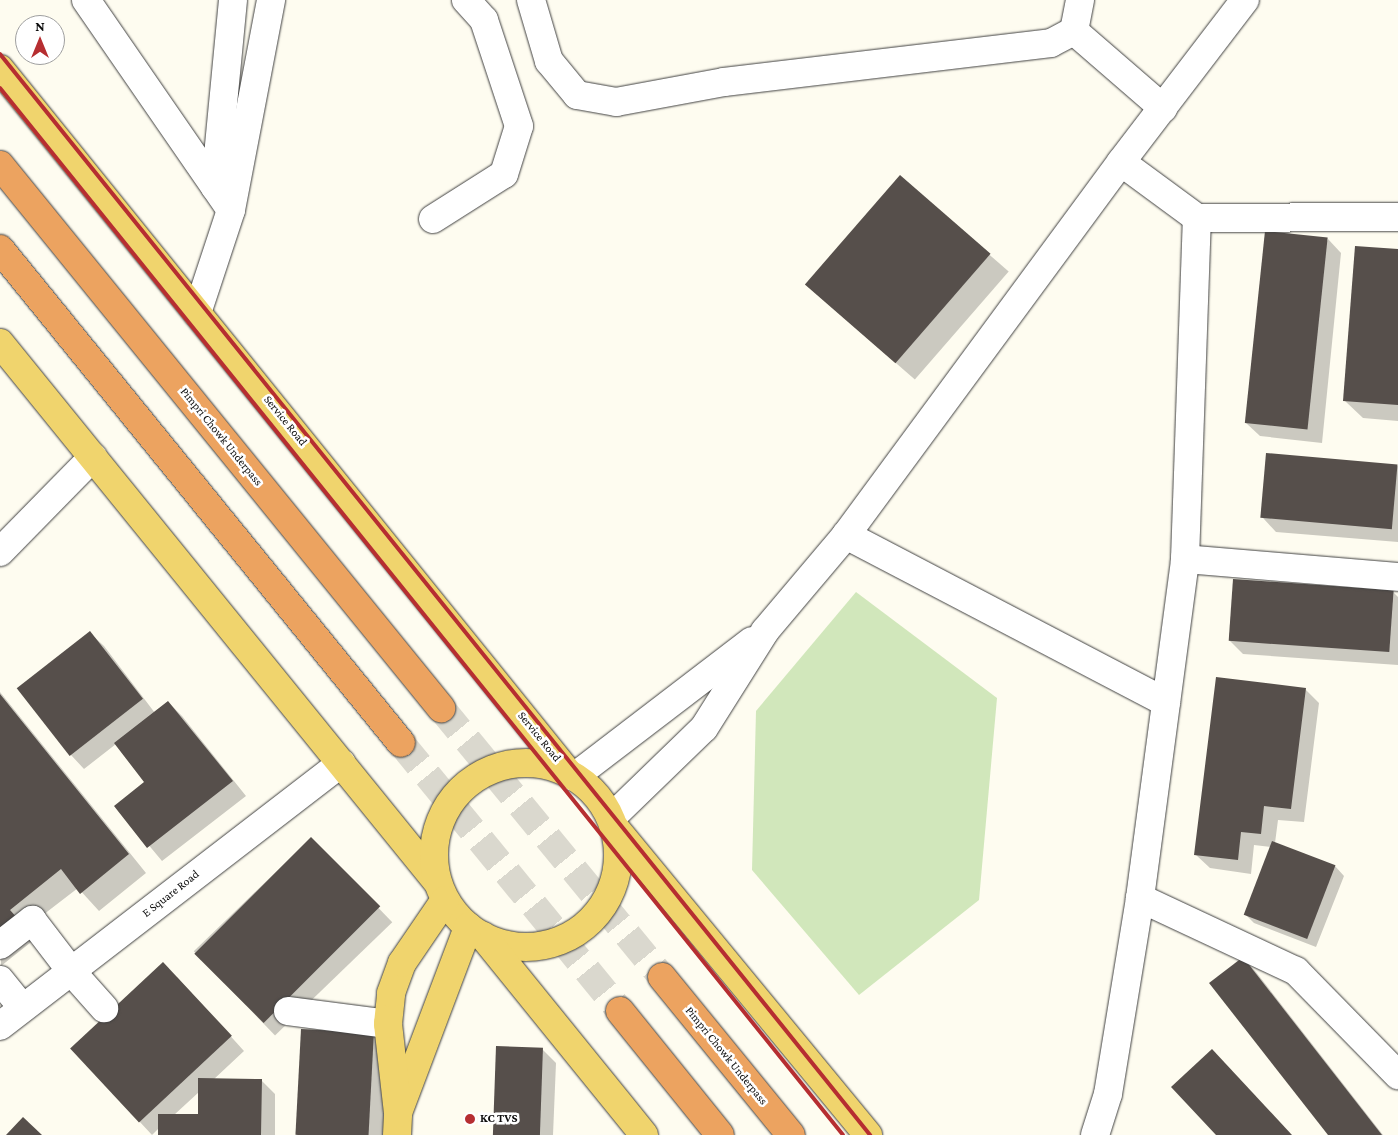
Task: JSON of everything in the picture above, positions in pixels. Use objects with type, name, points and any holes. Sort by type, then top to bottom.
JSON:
[{"type":"highway","name":"Pimpri Chowk Underpass","points":[[0,165],[441,708]]},
{"type":"highway","points":[[0,249],[401,743]]},
{"type":"highway","name":"Pimpri Chowk Underpass","points":[[662,977],[790,1135]]},
{"type":"highway","points":[[620,1011],[720,1135]]},
{"type":"main road","name":"Service Road","points":[[0,69],[572,775]]},
{"type":"main road","points":[[0,343],[342,763],[442,891],[455,914],[476,932],[644,1135]]},
{"type":"main road","points":[[397,1124],[388,1024],[391,993],[402,962],[442,891],[434,865],[438,830],[454,797],[467,785],[490,771],[516,764],[552,767],[572,775],[598,796],[613,823],[868,1135]]},
{"type":"main road","points":[[476,932],[500,944],[518,947],[554,943],[586,926],[603,906],[615,881],[618,846],[613,823]]},
{"type":"main road","points":[[397,1124],[476,932]]},
{"type":"street","points":[[86,0],[108,29],[230,210]]},
{"type":"street","points":[[108,29],[112,0]]},
{"type":"street","points":[[215,187],[233,0]]},
{"type":"street","points":[[197,313],[230,210],[272,0]]},
{"type":"street","points":[[433,219],[504,174],[519,126],[484,20],[466,0]]},
{"type":"street","points":[[532,0],[549,61],[577,95],[616,102],[724,82],[1051,43],[1074,31]]},
{"type":"street","points":[[1074,31],[1080,0]]},
{"type":"street","points":[[613,823],[704,728],[765,631],[846,535],[1121,162],[1245,0]]},
{"type":"street","points":[[1074,31],[1163,108]]},
{"type":"street","points":[[1121,162],[1197,218],[1398,217]]},
{"type":"street","points":[[1095,1135],[1108,1094],[1140,898],[1185,559],[1197,218]]},
{"type":"street","points":[[0,552],[93,457]]},
{"type":"street","points":[[846,535],[1166,702]]},
{"type":"street","points":[[1185,559],[1398,577]]},
{"type":"street","points":[[572,775],[765,631]]},
{"type":"street","name":"E Square Road","points":[[0,1026],[342,763]]},
{"type":"street","points":[[1140,898],[1296,971],[1398,1075]]},
{"type":"street","points":[[0,946],[32,920],[71,971],[104,1008]]},
{"type":"street","points":[[0,980],[23,1008]]},
{"type":"street","points":[[288,1011],[388,1024]]},
{"type":"green space","points":[[856,592],[997,698],[979,900],[859,995],[752,870],[756,711]]},
{"type":"building","points":[[900,175],[991,254],[895,363],[805,284]]},
{"type":"building","points":[[1265,231],[1328,238],[1307,430],[1245,423]]},
{"type":"building","points":[[1355,246],[1398,249],[1398,405],[1343,401]]},
{"type":"building","points":[[1266,453],[1397,465],[1392,529],[1260,518]]},
{"type":"building","points":[[1233,579],[1394,590],[1389,652],[1229,641]]},
{"type":"building","points":[[90,631],[143,699],[70,756],[17,688]]},
{"type":"building","points":[[1216,677],[1306,688],[1291,809],[1264,806],[1261,834],[1241,832],[1238,860],[1194,855]]},
{"type":"building","points":[[0,694],[129,854],[80,894],[61,869],[10,910],[19,920],[0,935]]},
{"type":"building","points":[[168,701],[233,781],[147,848],[114,806],[144,782],[114,743]]},
{"type":"building","points":[[311,837],[380,906],[264,1023],[194,954]]},
{"type":"building","points":[[1272,841],[1335,865],[1307,939],[1244,915]]},
{"type":"building","points":[[1243,957],[1382,1135],[1328,1135],[1209,983]]},
{"type":"building","points":[[163,962],[232,1036],[139,1122],[70,1049]]},
{"type":"building","points":[[301,1029],[374,1033],[369,1135],[295,1135]]},
{"type":"building","points":[[496,1046],[543,1048],[540,1135],[493,1135]]},
{"type":"building","points":[[1212,1049],[1292,1135],[1216,1135],[1171,1087]]},
{"type":"building","points":[[198,1078],[262,1079],[261,1135],[158,1135],[158,1114],[198,1114]]},
{"type":"building","points":[[23,1117],[42,1135],[6,1135]]},
{"type":"tunnel","points":[[441,708],[662,977]]},
{"type":"tunnel","points":[[401,743],[620,1011]]},
{"type":"railway","points":[[0,54],[870,1135]]},
{"type":"railway","points":[[0,88],[843,1135]]},
{"type":"place","name":"KC TVS","points":[[470,1119]]}]
